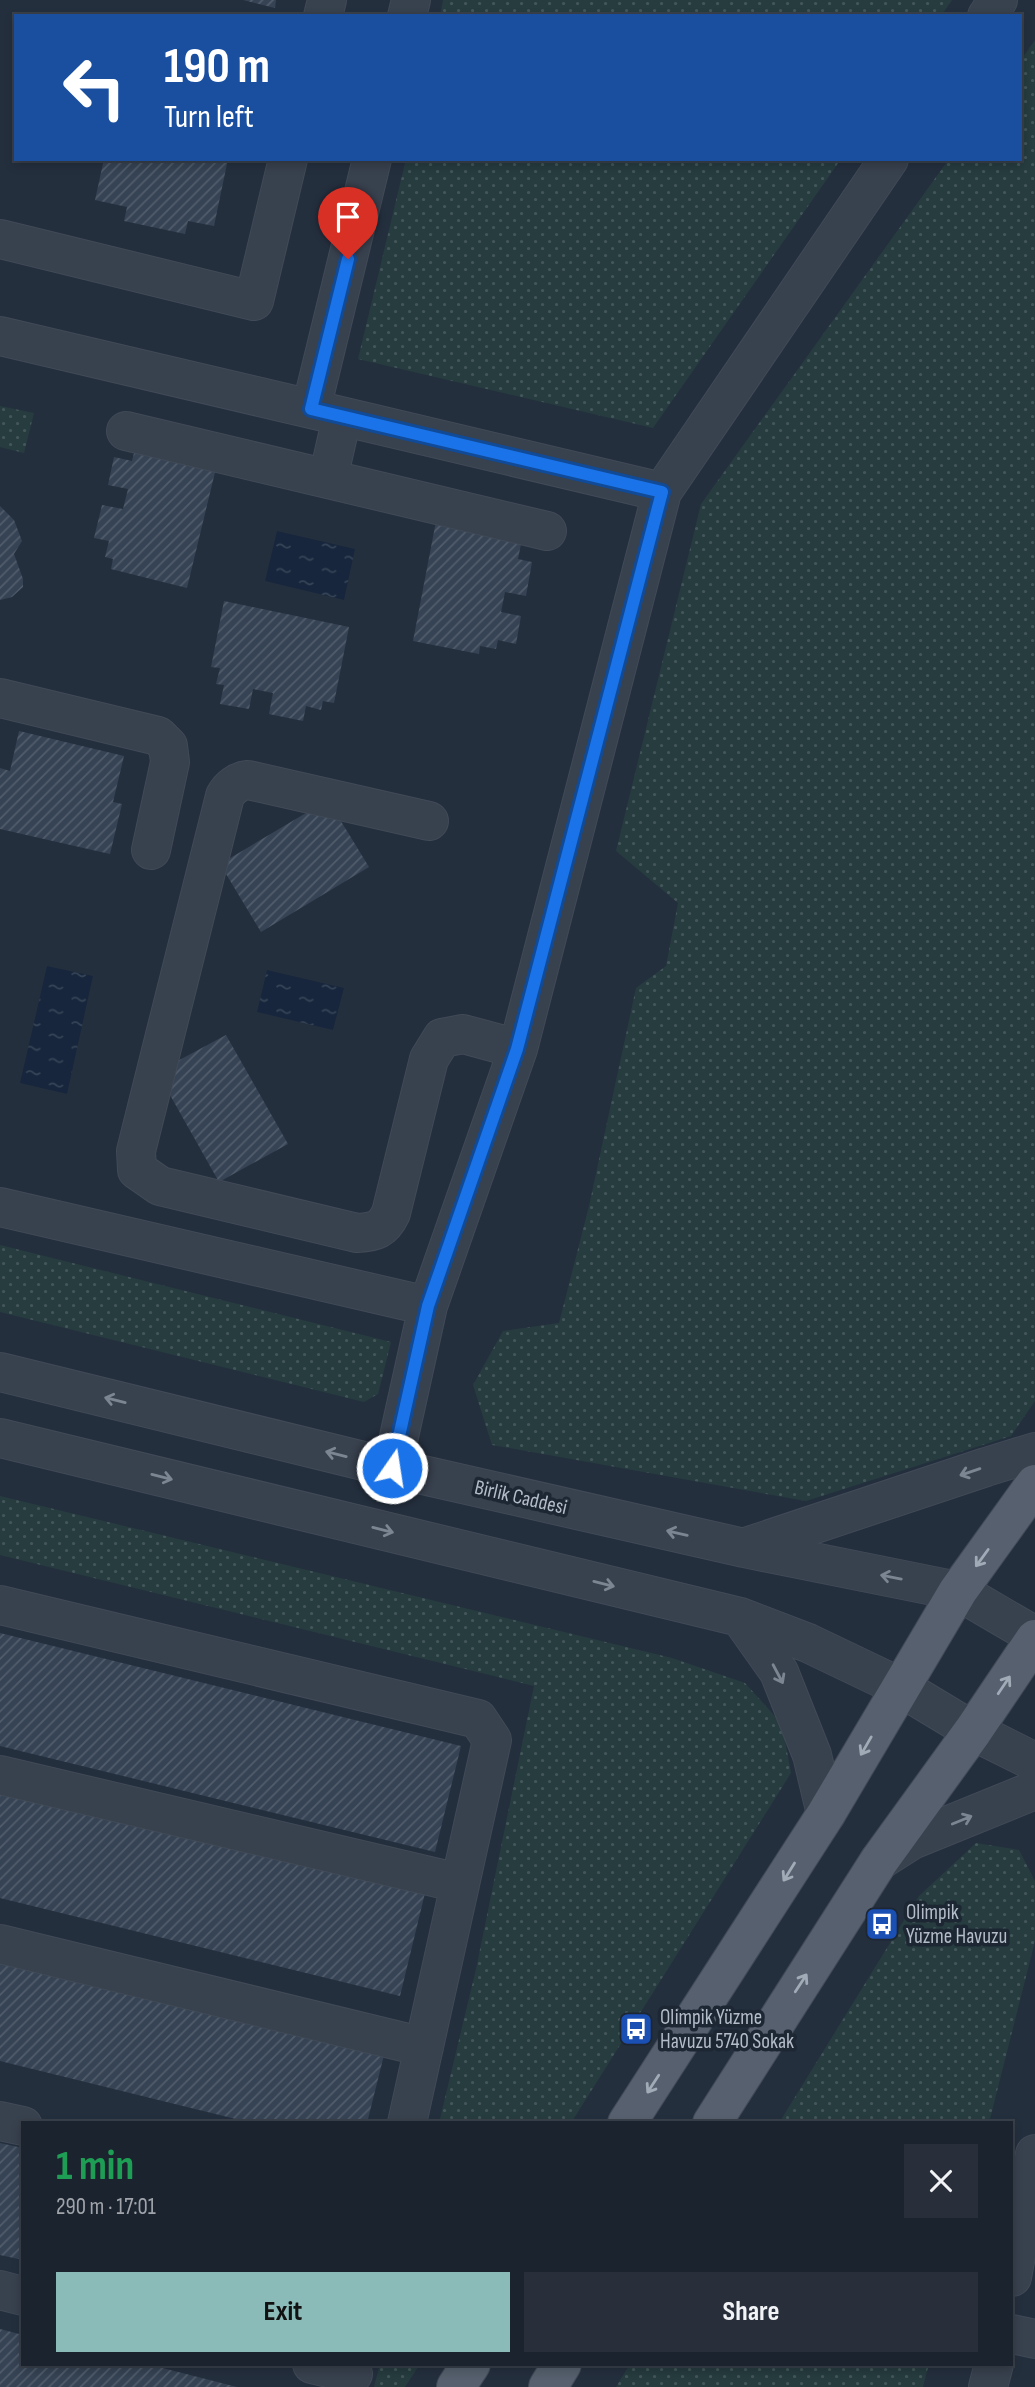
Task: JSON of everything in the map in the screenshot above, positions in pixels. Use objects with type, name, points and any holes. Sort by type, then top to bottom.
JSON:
[{"type":"main road","points":[[629,2121],[826,1814],[958,1591],[1035,1484]]},
{"type":"main road","points":[[713,2121],[879,1861],[973,1731],[1035,1637]]},
{"type":"main road","points":[[456,2387],[470,2366]]},
{"type":"main road","points":[[548,2387],[561,2366]]},
{"type":"street","points":[[0,239],[254,301],[288,161]]},
{"type":"street","points":[[328,479],[327,413],[372,161]]},
{"type":"street","points":[[392,1468],[428,1306],[517,1049],[662,492],[888,161]]},
{"type":"street","points":[[0,336],[662,492]]},
{"type":"street","points":[[126,431],[547,531]]},
{"type":"street","points":[[0,698],[158,736],[168,746],[170,762],[151,850]]},
{"type":"street","points":[[429,821],[248,780],[241,781],[228,790],[136,1151],[137,1170],[160,1186],[358,1233],[376,1232],[386,1224],[391,1213],[429,1059],[442,1038],[463,1034],[517,1049]]},
{"type":"street","points":[[0,1207],[428,1306]]},
{"type":"street","name":"Birlik Caddesi","points":[[0,1372],[392,1468],[744,1548],[958,1591],[1035,1637]]},
{"type":"street","points":[[0,1438],[740,1617],[808,1643],[900,1687],[973,1731],[1035,1762]]},
{"type":"street","points":[[744,1548],[1035,1452]]},
{"type":"street","points":[[0,1605],[478,1719],[492,1740],[407,2121]]},
{"type":"street","points":[[740,1617],[779,1672],[812,1755],[826,1814]]},
{"type":"street","points":[[0,1775],[459,1883]]},
{"type":"street","points":[[879,1861],[912,1840],[1035,1790]]},
{"type":"street","points":[[0,1944],[424,2047]]},
{"type":"street","points":[[0,2121],[21,2126]]},
{"type":"street","points":[[1013,2272],[1035,2154]]},
{"type":"street","points":[[0,2290],[21,2295]]},
{"type":"street","points":[[1013,2334],[1035,2339]]},
{"type":"street","points":[[319,2366],[353,2375]]},
{"type":"street","points":[[988,2387],[993,2366]]},
{"type":"green space","points":[[443,0],[952,0],[942,14],[440,14]]},
{"type":"green space","points":[[1035,40],[1035,1401],[1011,1436],[806,1501],[492,1445],[473,1385],[503,1331],[559,1323],[589,1206],[636,988],[666,966],[678,903],[616,851],[701,504],[948,161],[1022,161],[1022,58]]},
{"type":"green space","points":[[406,161],[840,161],[653,428],[358,359]]},
{"type":"green space","points":[[0,406],[34,413],[24,453],[0,447]]},
{"type":"green space","points":[[0,1245],[391,1342],[378,1394],[364,1402],[0,1312]]},
{"type":"green space","points":[[0,1496],[672,1658],[745,1683],[782,1724],[791,1773],[572,2121],[439,2121],[476,1969],[534,1686],[0,1555]]},
{"type":"green space","points":[[976,1843],[1019,1850],[1035,1881],[1035,1941],[990,2121],[780,2121],[919,1896]]},
{"type":"green space","points":[[379,2366],[419,2366],[405,2387],[374,2387]]},
{"type":"green space","points":[[629,2366],[928,2366],[923,2387],[616,2387]]},
{"type":"water","points":[[277,531],[355,549],[344,600],[265,581]]},
{"type":"water","points":[[47,966],[93,976],[67,1094],[20,1083]]},
{"type":"water","points":[[267,970],[344,988],[333,1030],[257,1012]]},
{"type":"building","points":[[243,0],[276,0],[275,8]]},
{"type":"building","points":[[104,161],[228,161],[214,226],[188,221],[185,234],[124,221],[127,207],[95,200]]},
{"type":"building","points":[[151,448],[217,464],[187,588],[111,569],[113,559],[105,557],[109,541],[94,538],[102,505],[123,509],[128,489],[108,485],[114,457],[132,461],[134,453],[150,457]]},
{"type":"building","points":[[0,506],[14,520],[22,541],[14,554],[23,579],[23,587],[12,597],[0,600]]},
{"type":"building","points":[[437,516],[521,544],[518,559],[532,562],[526,596],[505,592],[501,612],[521,616],[516,644],[498,640],[496,649],[480,646],[479,654],[413,641]]},
{"type":"building","points":[[224,601],[349,627],[334,703],[323,701],[321,710],[306,706],[303,721],[269,714],[273,693],[253,689],[249,709],[220,704],[224,685],[216,684],[220,668],[211,667]]},
{"type":"building","points":[[19,731],[124,756],[113,802],[122,804],[110,854],[0,829],[0,768],[10,771]]},
{"type":"building","points":[[328,800],[369,867],[261,932],[220,864]]},
{"type":"building","points":[[226,1035],[288,1144],[219,1182],[157,1072]]},
{"type":"building","points":[[0,1633],[461,1746],[435,1852],[0,1746]]},
{"type":"building","points":[[0,1786],[426,1889],[400,1996],[0,1898]]},
{"type":"building","points":[[0,1949],[387,2043],[368,2121],[244,2121],[0,2061]]},
{"type":"building","points":[[0,2143],[21,2148],[21,2260],[0,2255]]},
{"type":"building","points":[[0,2329],[21,2334],[21,2366],[155,2366],[237,2387],[0,2387]]},
{"type":"place","name":"Olimpik Yüzme Havuzu","points":[[882,1924]]},
{"type":"place","name":"Olimpik Yüzme Havuzu 5740 Sokak","points":[[636,2029]]},
{"type":"route","points":[[348,259],[311,409],[662,492],[517,1049],[428,1306],[392,1468]]}]
